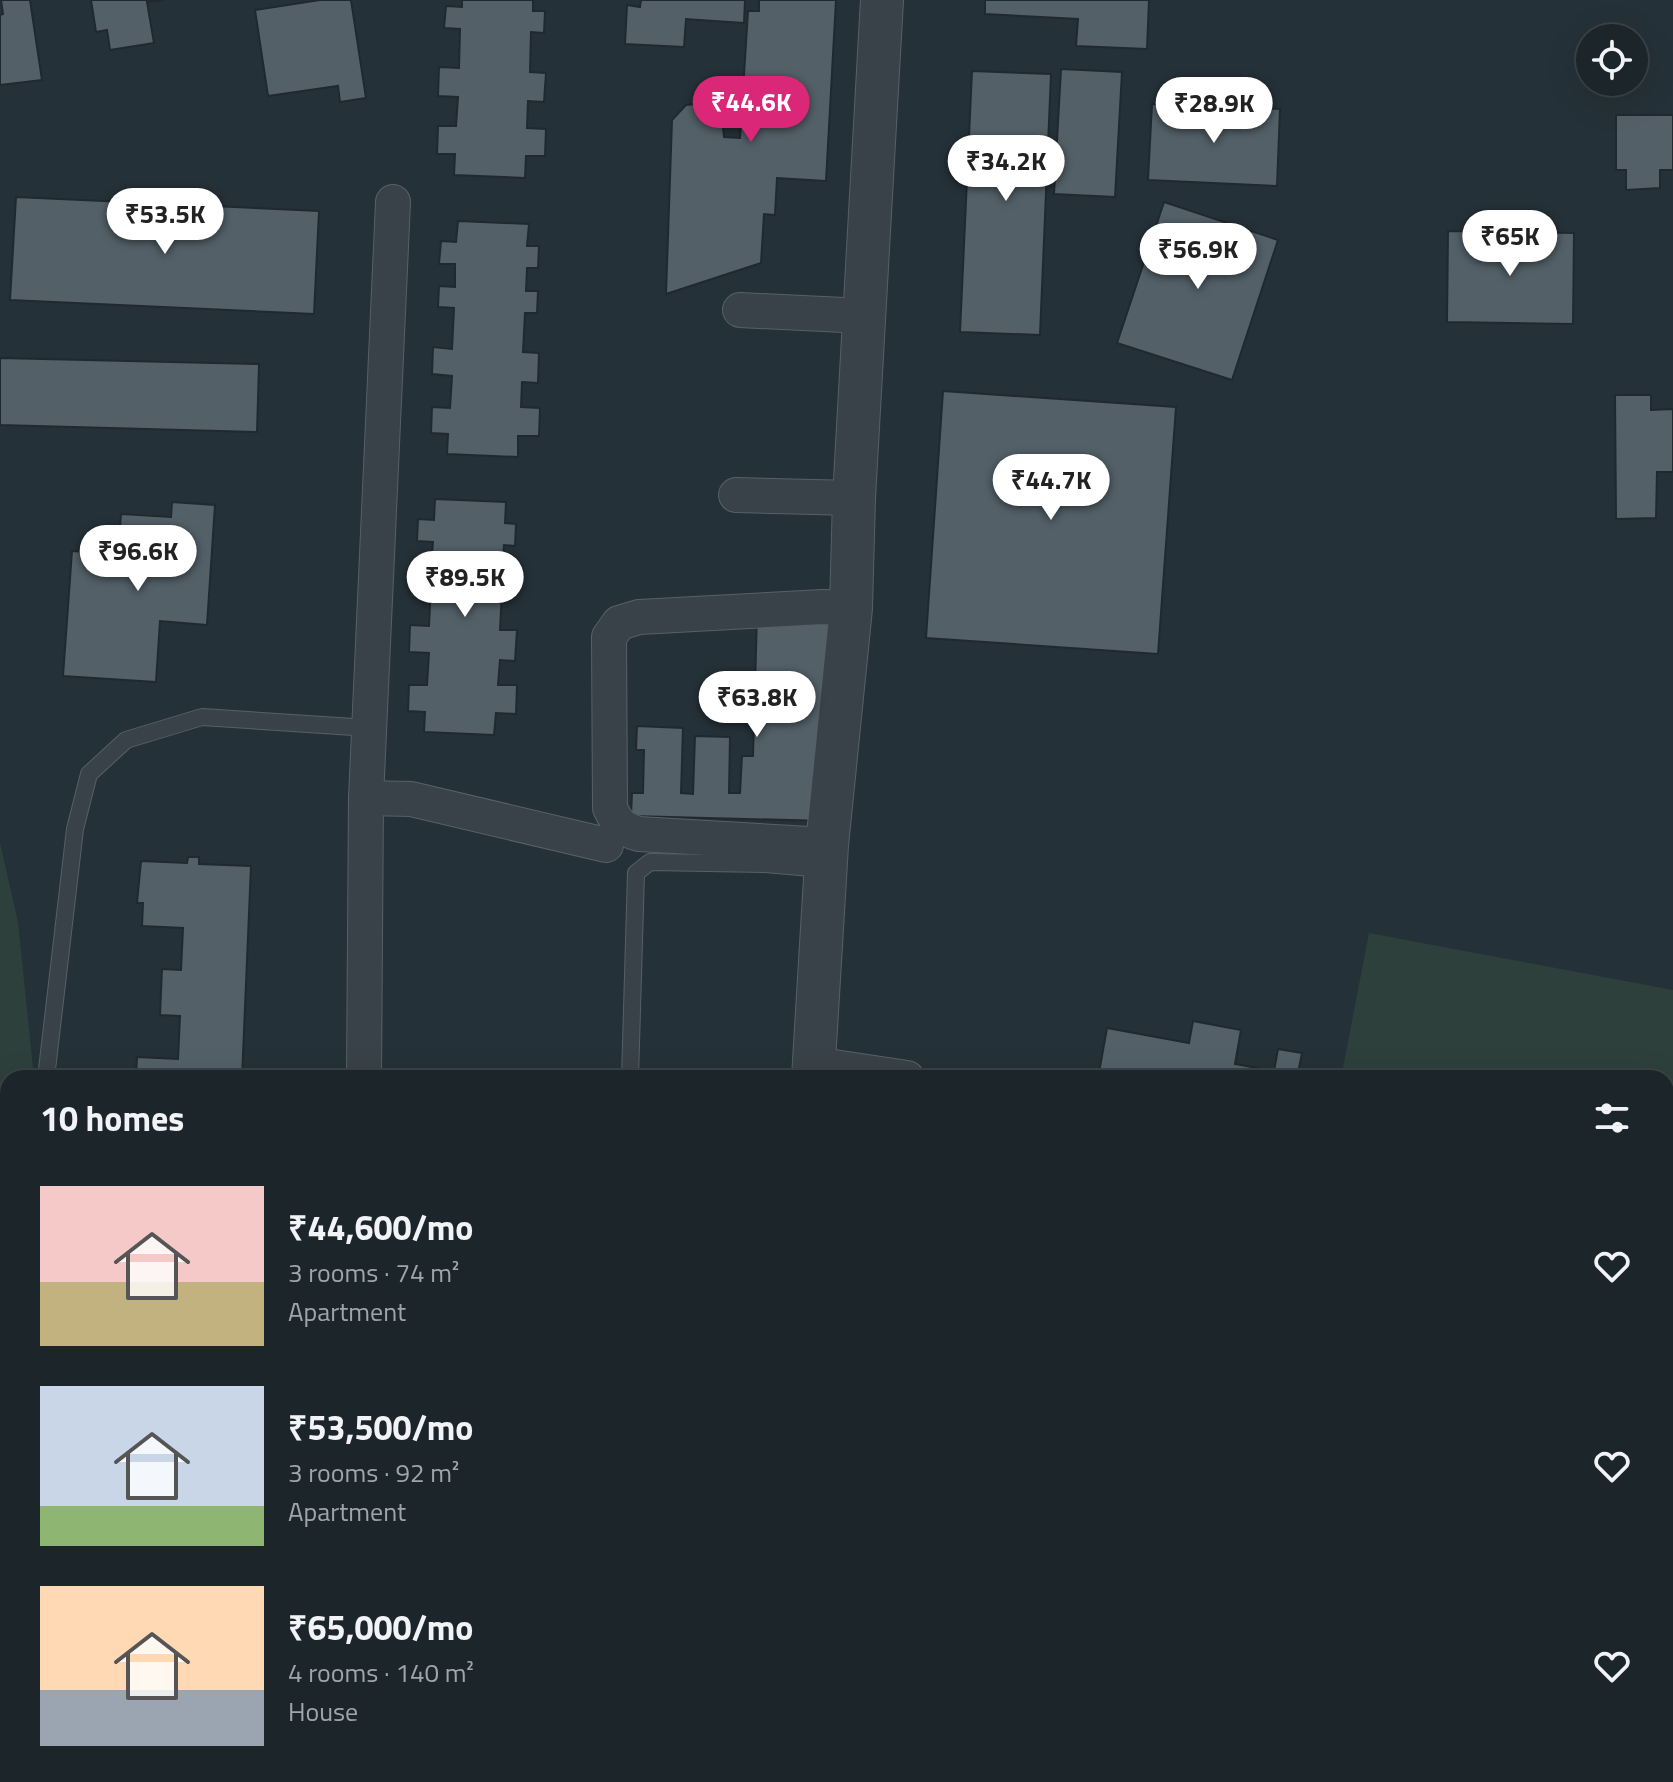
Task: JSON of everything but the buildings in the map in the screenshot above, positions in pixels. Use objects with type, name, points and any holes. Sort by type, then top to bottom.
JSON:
[{"type":"street","points":[[814,1070],[826,857],[851,608],[854,498],[882,0]]},
{"type":"street","points":[[364,1070],[366,798],[393,202]]},
{"type":"street","points":[[740,310],[864,316]]},
{"type":"street","points":[[736,495],[854,498]]},
{"type":"street","points":[[826,857],[639,834],[625,830],[616,823],[610,808],[609,637],[619,623],[639,617],[851,608]]},
{"type":"street","points":[[366,798],[411,799],[606,845]]},
{"type":"lane","points":[[47,1070],[75,829],[89,774],[126,740],[202,717],[369,728]]},
{"type":"lane","points":[[630,1070],[636,873],[650,862],[765,864],[826,857]]},
{"type":"green space","points":[[0,843],[18,922],[33,1070],[0,1070]]},
{"type":"green space","points":[[1369,933],[1673,990],[1673,1070],[1343,1070]]}]
